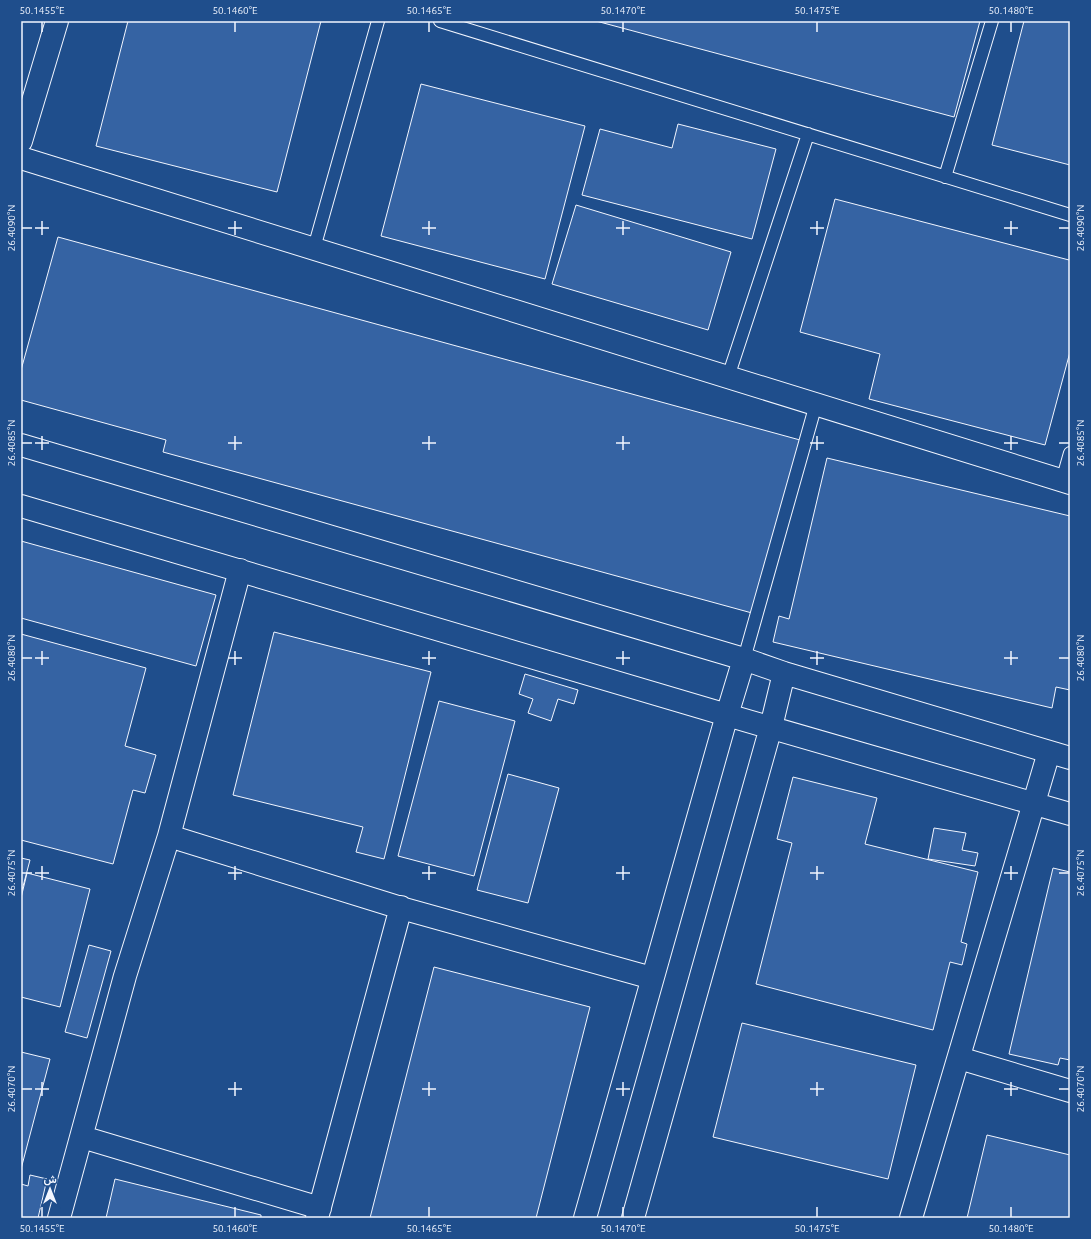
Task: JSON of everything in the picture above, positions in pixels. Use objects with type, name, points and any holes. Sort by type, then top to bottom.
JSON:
[{"type":"street","points":[[21,141],[57,21]]},
{"type":"street","points":[[21,158],[1066,482]]},
{"type":"street","points":[[21,445],[744,659],[784,673],[1070,758]]},
{"type":"street","points":[[21,506],[1070,814]]},
{"type":"street","points":[[59,1218],[125,976],[169,836],[240,570]]},
{"type":"street","points":[[585,1218],[727,714],[744,659]]},
{"type":"street","points":[[633,1218],[771,727],[784,673]]},
{"type":"street","points":[[911,1218],[1049,752]]},
{"type":"street","points":[[169,836],[401,907],[652,978]]},
{"type":"street","points":[[82,1137],[318,1213],[401,907]]},
{"type":"street","points":[[959,1058],[1070,1092]]},
{"type":"lane","points":[[314,248],[378,21]]},
{"type":"lane","points":[[440,21],[1070,215]]},
{"type":"lane","points":[[945,177],[992,21]]},
{"type":"lane","points":[[728,377],[808,134]]},
{"type":"lane","points":[[744,659],[816,404]]},
{"type":"lane","points":[[1066,482],[1070,453]]},
{"type":"building","points":[[128,21],[321,21],[277,192],[96,146]]},
{"type":"building","points":[[596,21],[980,21],[954,117]]},
{"type":"building","points":[[1024,21],[1070,21],[1070,165],[992,145]]},
{"type":"building","points":[[421,84],[585,126],[545,279],[381,236]]},
{"type":"building","points":[[678,124],[776,149],[752,239],[582,195],[600,129],[672,148]]},
{"type":"building","points":[[835,199],[1069,260],[1070,257],[1070,352],[1045,445],[869,399],[880,354],[800,332]]},
{"type":"building","points":[[576,205],[731,252],[708,330],[552,284]]},
{"type":"building","points":[[58,237],[800,440],[752,613],[163,452],[166,440],[21,400],[21,370]]},
{"type":"building","points":[[827,458],[1070,516],[1070,690],[1056,687],[1052,708],[773,642],[779,616],[789,619]]},
{"type":"building","points":[[21,541],[216,595],[196,666],[21,618]]},
{"type":"building","points":[[274,632],[431,672],[384,859],[356,852],[363,827],[233,795]]},
{"type":"building","points":[[21,634],[146,668],[125,746],[156,755],[145,793],[133,790],[113,864],[21,840]]},
{"type":"building","points":[[525,674],[578,690],[574,704],[558,699],[551,721],[528,713],[533,699],[519,694]]},
{"type":"building","points":[[439,701],[515,721],[474,876],[398,856]]},
{"type":"building","points":[[508,774],[559,788],[528,903],[477,890]]},
{"type":"building","points":[[793,777],[877,798],[865,844],[978,872],[961,942],[967,944],[962,965],[950,962],[933,1030],[756,984],[792,843],[777,839]]},
{"type":"building","points":[[934,828],[966,833],[962,850],[978,853],[975,866],[928,859]]},
{"type":"building","points":[[21,858],[30,860],[21,894]]},
{"type":"building","points":[[1053,868],[1070,872],[1070,1060],[1060,1058],[1058,1065],[1009,1054]]},
{"type":"building","points":[[27,873],[90,889],[60,1007],[21,997],[21,898]]},
{"type":"building","points":[[89,945],[111,951],[87,1038],[65,1032]]},
{"type":"building","points":[[434,967],[590,1007],[536,1218],[370,1218]]},
{"type":"building","points":[[742,1023],[916,1065],[888,1179],[713,1137]]},
{"type":"building","points":[[21,1052],[50,1059],[21,1169]]},
{"type":"building","points":[[987,1135],[1070,1155],[1070,1218],[967,1218]]},
{"type":"building","points":[[30,1175],[47,1179],[38,1218],[21,1218],[21,1184],[28,1186]]},
{"type":"building","points":[[115,1179],[261,1215],[261,1218],[106,1218]]}]
